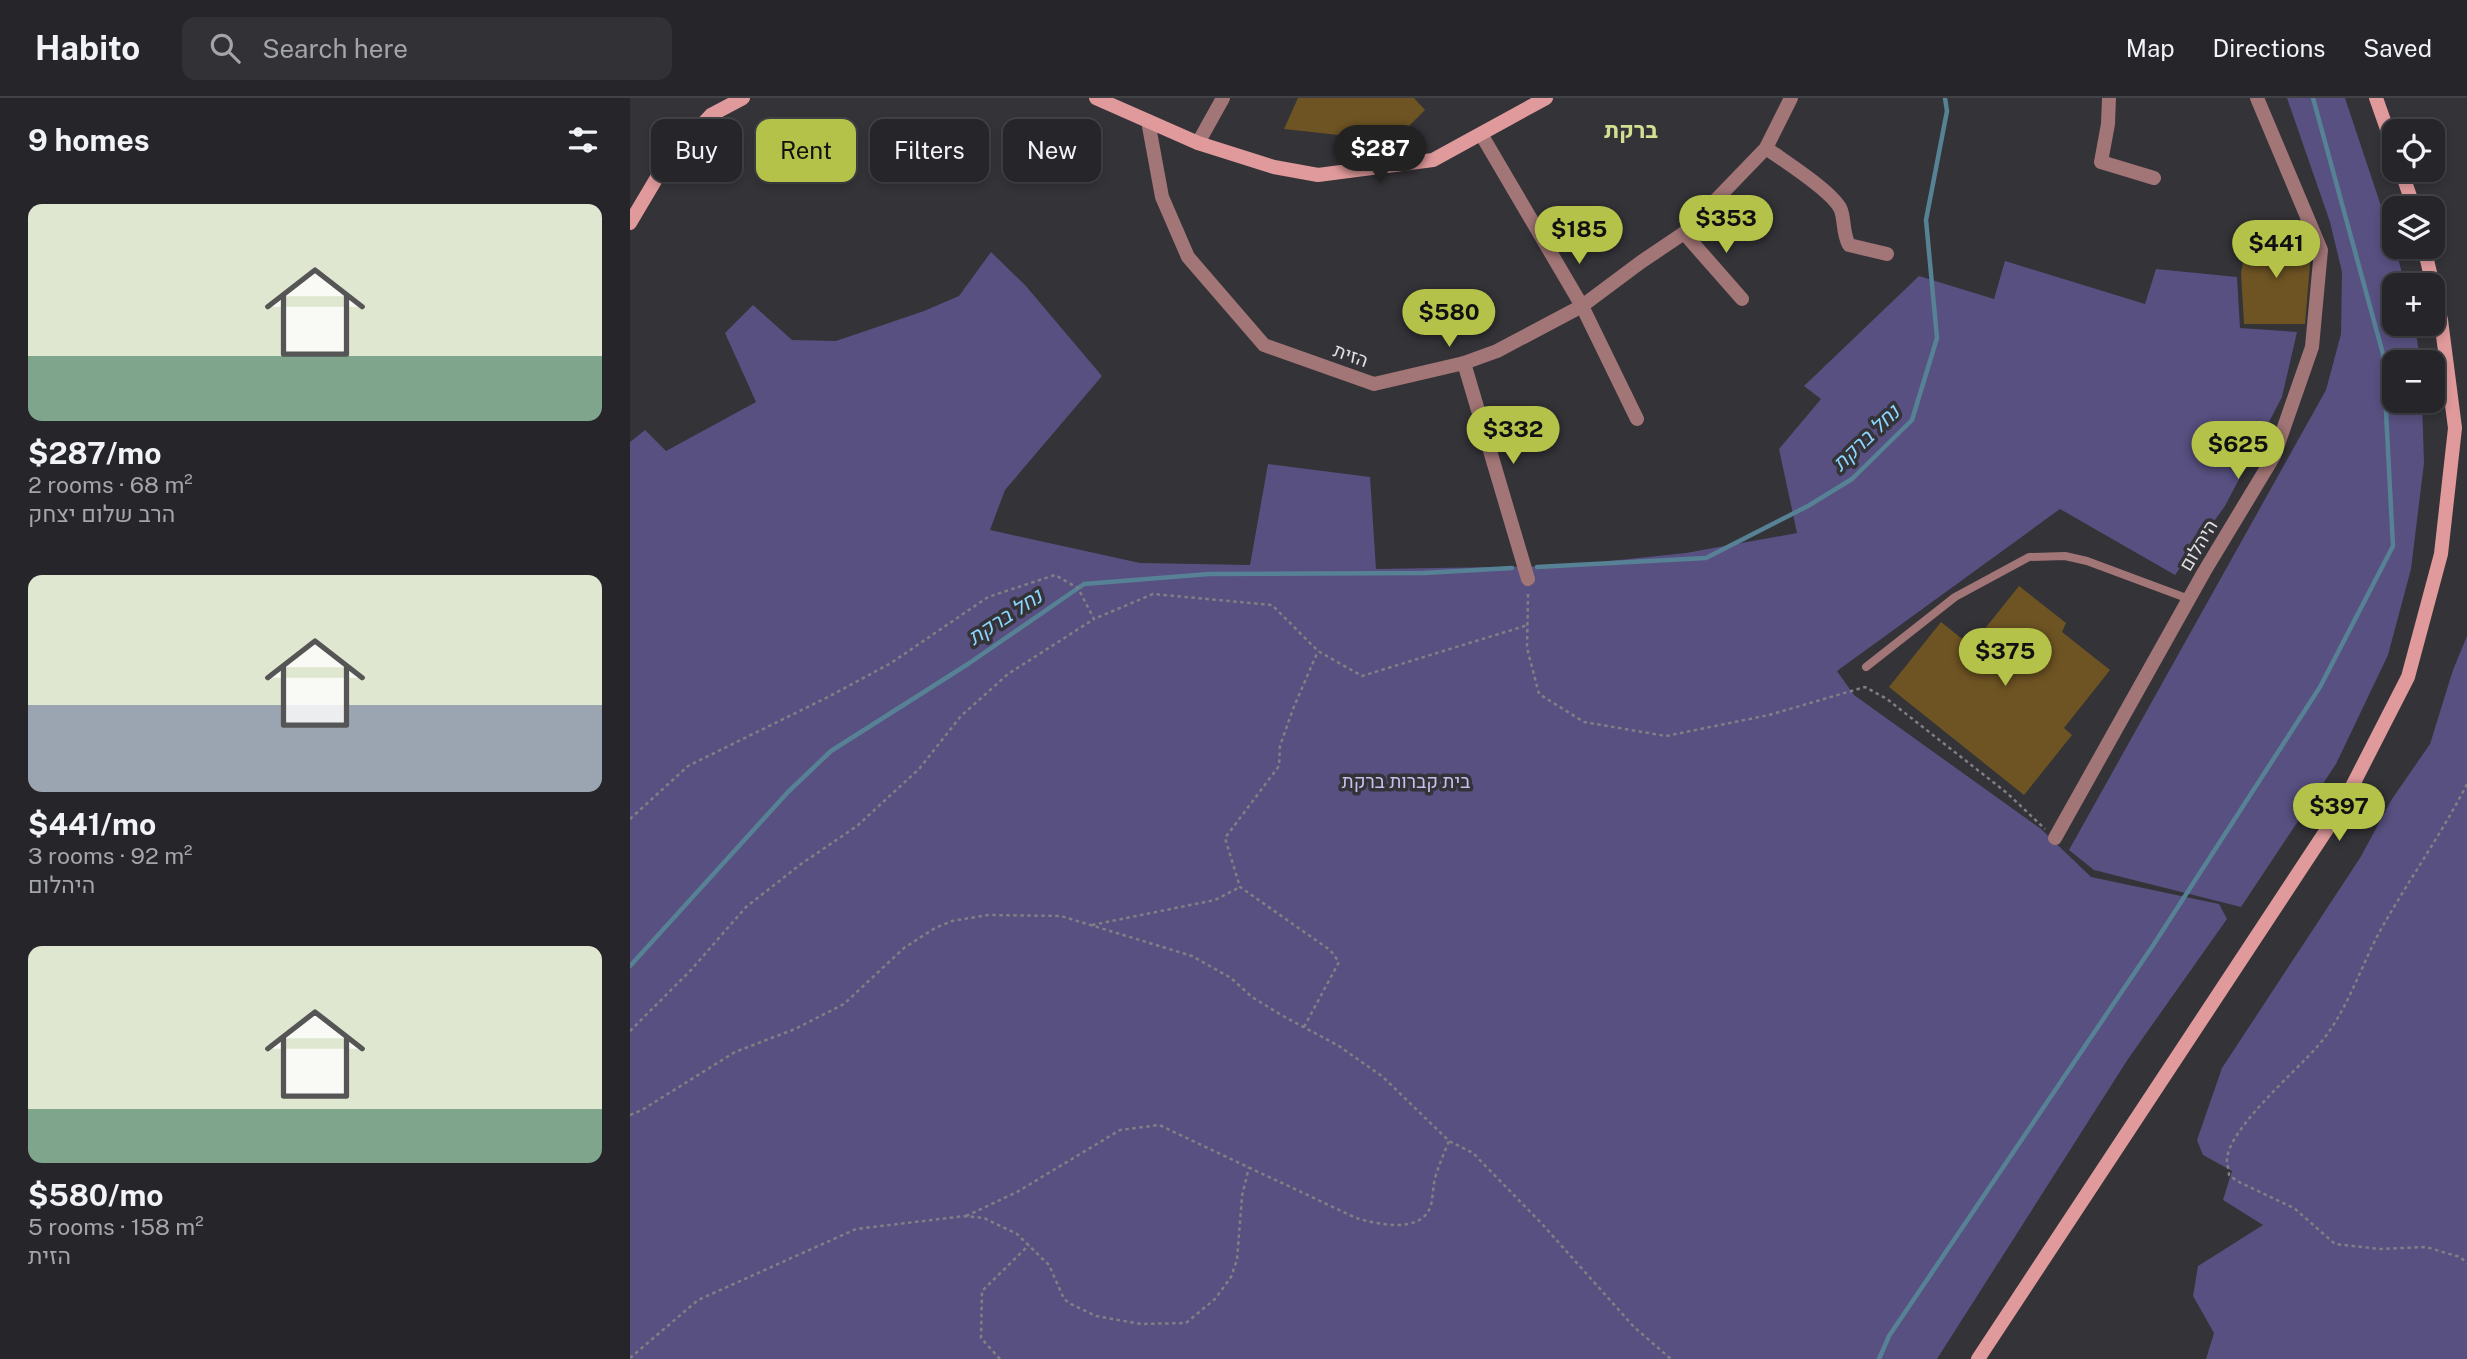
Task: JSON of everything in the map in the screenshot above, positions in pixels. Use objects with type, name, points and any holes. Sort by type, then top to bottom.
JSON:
[{"type":"main road","points":[[630,223],[666,164],[711,115],[743,98]]},
{"type":"main road","points":[[1096,98],[1198,143],[1274,167],[1318,175],[1433,160],[1545,98]]},
{"type":"main road","points":[[2376,98],[2383,119]]},
{"type":"main road","points":[[1978,1359],[2341,808],[2408,677],[2441,554],[2455,428],[2441,320],[2427,259]]},
{"type":"street","points":[[1198,143],[1223,98]]},
{"type":"street","name":"הזית","points":[[1148,121],[1162,197],[1188,257],[1264,345],[1374,384],[1464,363],[1497,351],[1582,306],[1685,233],[1766,148],[1791,98]]},
{"type":"street","points":[[2109,98],[2108,124],[2101,162],[2154,178]]},
{"type":"street","name":"היהלום","points":[[2055,838],[2189,599],[2274,456],[2312,347],[2321,250],[2257,98]]},
{"type":"street","points":[[1481,134],[1582,306],[1637,419]]},
{"type":"street","points":[[1766,148],[1816,184],[1840,208],[1843,234],[1849,245],[1887,254]]},
{"type":"street","points":[[1685,233],[1742,299]]},
{"type":"street","points":[[1464,363],[1528,579]]},
{"type":"lane","points":[[1866,667],[1955,597],[2029,556],[2065,556],[2087,561],[2189,599]]},
{"type":"path","points":[[630,819],[688,766],[891,663],[988,597],[1055,575],[1078,588],[1094,620]]},
{"type":"path","points":[[1528,579],[1527,649],[1539,694],[1584,722],[1666,736],[1769,715],[1865,687],[1887,699],[2007,793],[2055,838]]},
{"type":"path","points":[[630,1031],[691,970],[746,907],[800,864],[857,826],[919,769],[961,716],[1008,674],[1094,620],[1153,594],[1272,604],[1318,651],[1362,676],[1528,625]]},
{"type":"path","points":[[1304,1027],[1339,962],[1330,950],[1240,887],[1225,838],[1279,766],[1280,746],[1318,651]]},
{"type":"path","points":[[2467,783],[2445,826],[2400,894],[2339,1017],[2318,1046],[2254,1112],[2233,1141],[2227,1158],[2230,1175],[2237,1181],[2294,1208],[2335,1244],[2380,1249],[2426,1247],[2460,1257],[2467,1263]]},
{"type":"path","points":[[1092,926],[1215,900],[1240,887]]},
{"type":"path","points":[[630,1115],[735,1052],[795,1029],[844,1004],[904,948],[952,921],[988,915],[1061,916],[1192,956],[1231,978],[1252,996],[1339,1046],[1383,1077],[1449,1141],[1473,1153],[1543,1225],[1633,1327],[1671,1359]]},
{"type":"path","points":[[965,1216],[1017,1192],[1120,1130],[1159,1125],[1356,1218],[1383,1225],[1410,1224],[1426,1215],[1431,1207],[1434,1180],[1449,1141]]},
{"type":"path","points":[[630,1358],[698,1300],[856,1229],[965,1216],[984,1218],[1017,1234],[1049,1265],[1064,1299],[1071,1304],[1096,1316],[1141,1324],[1186,1323],[1215,1299],[1231,1277],[1237,1260],[1242,1196],[1249,1167]]},
{"type":"path","points":[[1000,1359],[981,1338],[982,1291],[1029,1245]]},
{"type":"green space","points":[[2287,98],[2345,98],[2382,209],[2382,259],[2398,259],[2402,273],[2382,273],[2382,336],[2416,336],[2419,350],[2382,350],[2382,413],[2422,413],[2424,463],[2411,569],[2388,655],[2336,764],[2241,907],[2094,870],[2069,850],[2326,390],[2341,334],[2342,272],[2330,222]]},
{"type":"green space","name":"בית קברות ברקת","points":[[991,252],[1025,285],[1102,376],[1005,490],[990,530],[1140,563],[1250,565],[1268,464],[1370,477],[1376,569],[1562,566],[1686,553],[1797,533],[1779,449],[1821,399],[1804,386],[1919,276],[1994,299],[2005,261],[2145,304],[2156,269],[2237,277],[2240,328],[2297,332],[2282,397],[2225,506],[2175,575],[2060,509],[1837,671],[1854,695],[2041,829],[2091,877],[2219,904],[2227,919],[2128,1059],[1937,1359],[630,1359],[630,442],[645,430],[666,451],[756,402],[725,333],[753,305],[792,340],[836,341],[959,296]]},
{"type":"green space","points":[[2467,636],[2467,1359],[2206,1359],[2214,1333],[2193,1296],[2198,1266],[2263,1225],[2223,1200],[2232,1171],[2203,1155],[2197,1140],[2222,1068],[2360,858],[2392,799],[2430,744],[2453,670]]},
{"type":"building","points":[[1298,98],[1414,98],[1425,110],[1394,141],[1284,129]]},
{"type":"building","points":[[2301,228],[2311,252],[2305,324],[2244,324],[2241,274],[2246,244]]},
{"type":"building","points":[[2019,586],[2066,623],[2062,632],[2110,670],[2064,728],[2072,735],[2024,795],[1889,687],[1941,622],[1971,646]]},
{"type":"waterway","name":"נחל ברקת","points":[[1537,567],[1706,558],[1808,506],[1852,479],[1912,420],[1937,338],[1926,220],[1947,111],[1945,98]]},
{"type":"waterway","points":[[1879,1359],[1889,1336],[2152,947],[2320,687],[2393,546],[2383,354],[2313,98]]},
{"type":"waterway","name":"נחל ברקת","points":[[630,966],[788,792],[831,751],[968,664],[1084,584],[1209,574],[1424,573],[1512,568]]},
{"type":"district","name":"ברקת","points":[[1631,130]]}]
